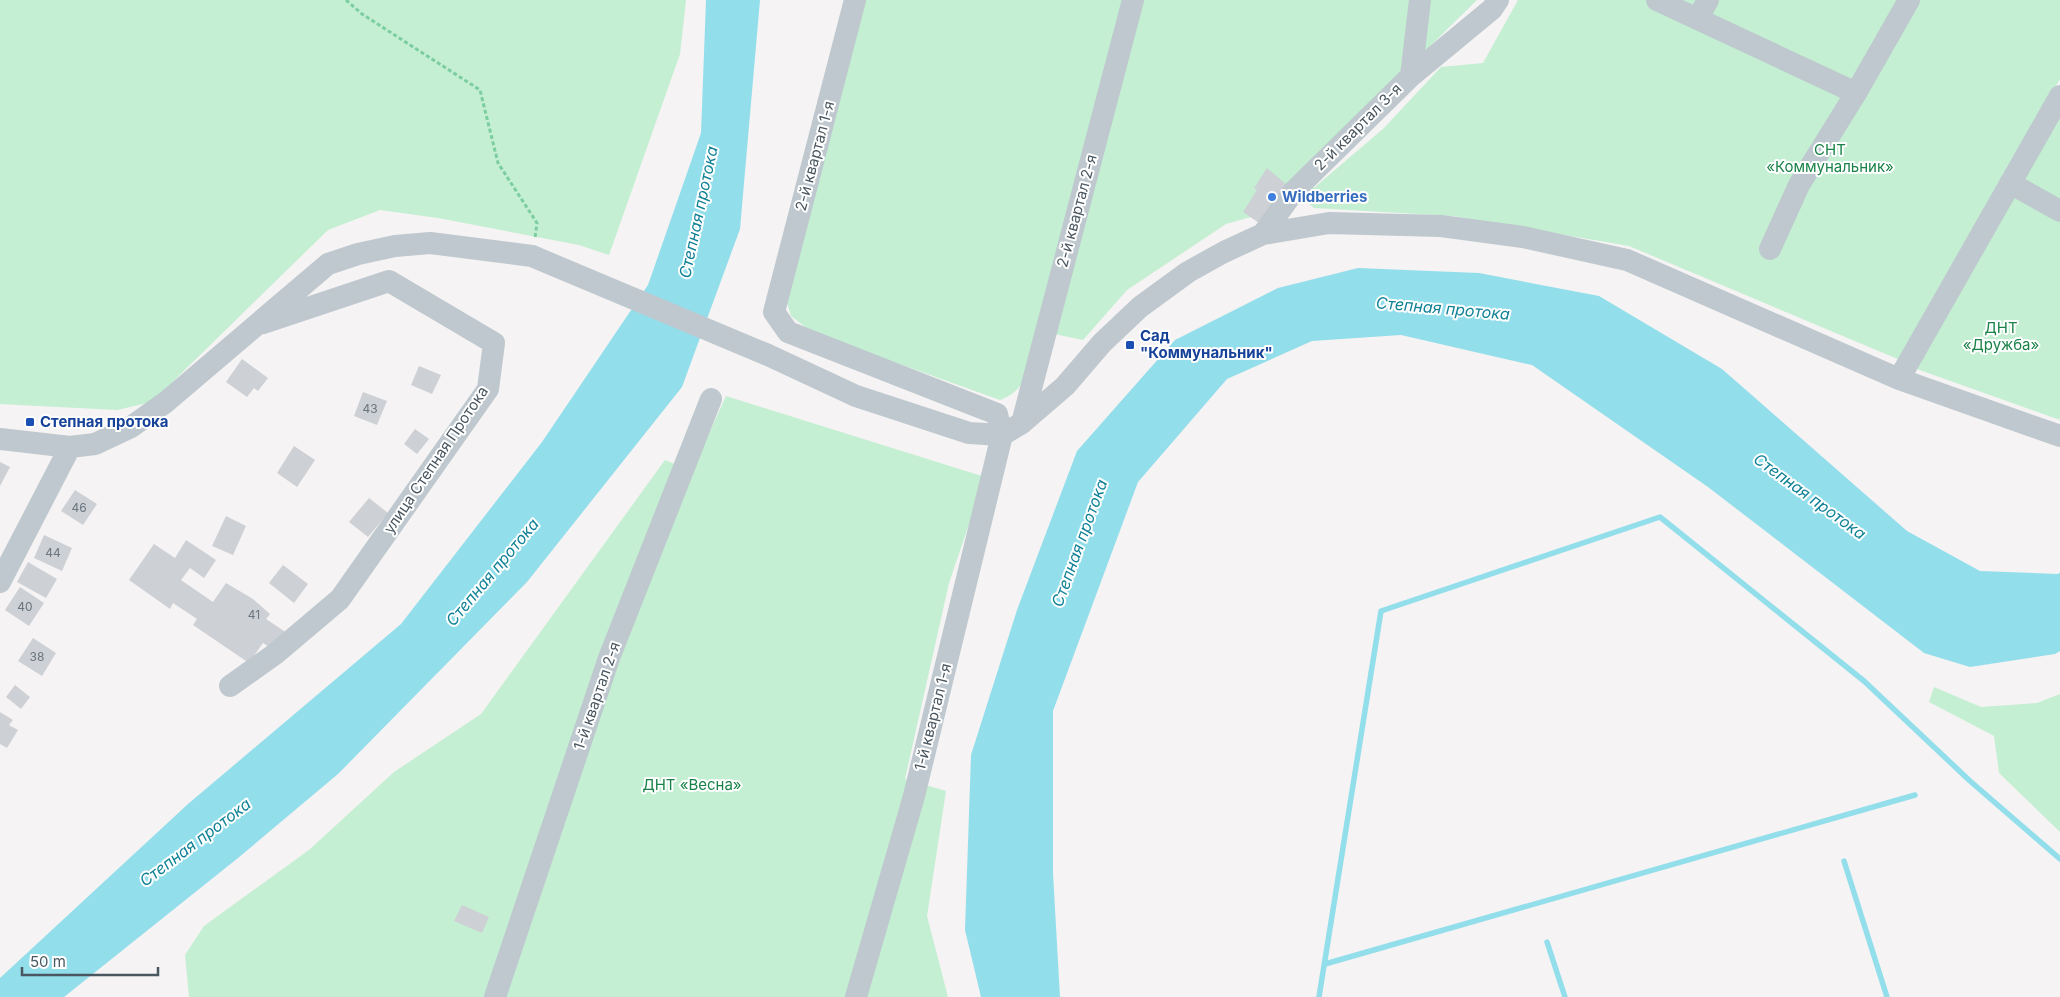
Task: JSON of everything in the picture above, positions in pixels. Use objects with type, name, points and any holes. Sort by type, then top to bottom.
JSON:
[{"type":"street","name":"2-й квартал 1-я","points":[[855,0],[774,312],[788,332],[997,414],[1002,435]]},
{"type":"street","name":"2-й квартал 2-я","points":[[1022,423],[1133,0]]},
{"type":"street","name":"2-й квартал 3-я","points":[[1263,234],[1294,191],[1410,76],[1420,0]]},
{"type":"street","points":[[1410,76],[1492,9],[1498,0]]},
{"type":"street","points":[[1657,0],[1703,9],[1856,93]]},
{"type":"street","points":[[1770,249],[1799,185],[1856,93],[1909,0]]},
{"type":"street","points":[[1899,379],[2060,96]]},
{"type":"street","points":[[2010,183],[2060,211]]},
{"type":"street","points":[[0,438],[70,447],[95,444],[131,427],[166,402],[328,264],[358,254],[395,246],[430,242],[532,256],[763,352],[856,396],[969,433],[1002,435],[1022,423],[1065,386],[1102,343],[1140,307],[1188,272],[1224,252],[1263,234],[1329,223],[1441,226],[1523,237],[1627,260],[1899,379],[2060,436]]},
{"type":"street","name":"улица Степная Протока","points":[[230,686],[275,654],[340,599],[488,389],[494,343],[389,281],[253,327]]},
{"type":"street","name":"1-й квартал 2-я","points":[[495,997],[609,658],[711,400]]},
{"type":"street","name":"1-й квартал 1-я","points":[[856,997],[914,796],[1002,435]]},
{"type":"street","points":[[0,582],[70,447]]},
{"type":"path","points":[[346,0],[362,14],[480,90],[498,163],[537,223],[532,256]]},
{"type":"green space","points":[[0,0],[686,0],[680,54],[609,255],[579,245],[438,218],[380,210],[328,230],[152,402],[117,410],[0,404]]},
{"type":"green space","points":[[865,0],[1477,0],[1258,215],[1226,224],[1127,290],[1083,340],[1040,331],[1029,372],[1024,381],[1018,389],[1000,400],[813,333],[791,316],[787,302]]},
{"type":"green space","name":"СНТ «Коммунальник»","points":[[1518,0],[2060,0],[2060,79],[1900,360],[1629,246],[1453,216],[1314,208],[1294,191],[1315,187],[1384,128],[1441,67],[1483,63]]},
{"type":"green space","name":"ДНТ «Дружба»","points":[[2060,115],[2060,420],[1914,368]]},
{"type":"green space","name":"ДНТ «Весна»","points":[[726,396],[985,477],[949,583],[905,779],[946,791],[927,916],[948,997],[189,997],[185,955],[204,926],[309,850],[394,772],[481,714],[665,460],[692,471]]},
{"type":"green space","points":[[1934,687],[1981,707],[2037,703],[2060,694],[2060,832],[1999,773],[1994,736],[1929,702]]},
{"type":"water","points":[[706,0],[760,0],[740,229],[682,387],[527,582],[338,774],[238,858],[64,997],[0,997],[0,978],[188,804],[401,624],[542,442],[648,285],[701,133]]},
{"type":"water","points":[[1358,268],[1479,273],[1599,296],[1722,369],[1907,531],[1980,571],[2060,573],[2060,651],[2055,654],[1970,667],[1924,653],[1708,487],[1532,365],[1401,335],[1312,341],[1227,379],[1138,482],[1053,711],[1053,873],[1060,997],[981,997],[965,930],[971,755],[1017,610],[1077,451],[1175,340],[1278,288]]},
{"type":"building","name":"Wildberries","points":[[1267,168],[1294,191],[1262,225],[1243,212],[1257,190],[1254,188]]},
{"type":"building","points":[[242,359],[268,378],[258,391],[254,388],[247,397],[226,382]]},
{"type":"building","points":[[419,366],[441,375],[432,394],[411,385]]},
{"type":"building","points":[[363,392],[387,401],[377,425],[354,416]]},
{"type":"building","points":[[415,429],[429,439],[417,454],[404,444]]},
{"type":"building","points":[[294,446],[315,460],[297,487],[277,473]]},
{"type":"building","points":[[0,462],[10,467],[0,486]]},
{"type":"building","points":[[75,490],[97,504],[83,525],[61,511]]},
{"type":"building","points":[[369,498],[388,513],[368,537],[349,522]]},
{"type":"building","points":[[226,516],[246,526],[233,555],[212,546]]},
{"type":"building","points":[[44,535],[72,548],[62,571],[34,558]]},
{"type":"building","points":[[186,540],[216,560],[204,578],[190,568],[181,580],[213,602],[226,583],[253,599],[270,614],[266,619],[287,633],[275,651],[263,643],[249,663],[193,625],[197,619],[173,603],[170,609],[129,580],[154,544],[175,558]]},
{"type":"building","points":[[28,562],[57,579],[46,598],[17,582]]},
{"type":"building","points":[[283,565],[308,584],[294,603],[269,583]]},
{"type":"building","points":[[20,587],[44,603],[29,626],[5,610]]},
{"type":"building","points":[[33,638],[56,653],[42,676],[18,661]]},
{"type":"building","points":[[15,685],[30,697],[21,709],[6,697]]},
{"type":"building","points":[[0,712],[13,720],[9,725],[18,730],[7,748],[0,744]]},
{"type":"building","points":[[462,905],[489,917],[482,933],[454,921]]},
{"type":"waterway","points":[[1319,997],[1381,611],[1660,517],[1864,681],[1970,781],[2060,859]]},
{"type":"waterway","points":[[1325,964],[1915,795]]},
{"type":"waterway","points":[[1844,861],[1887,997]]},
{"type":"waterway","points":[[1547,942],[1565,997]]},
{"type":"place","name":"Wildberries","points":[[1272,197]]},
{"type":"place","name":"Сад \"Коммунальник\"","points":[[1130,345]]},
{"type":"place","name":"Степная протока","points":[[30,422]]}]
